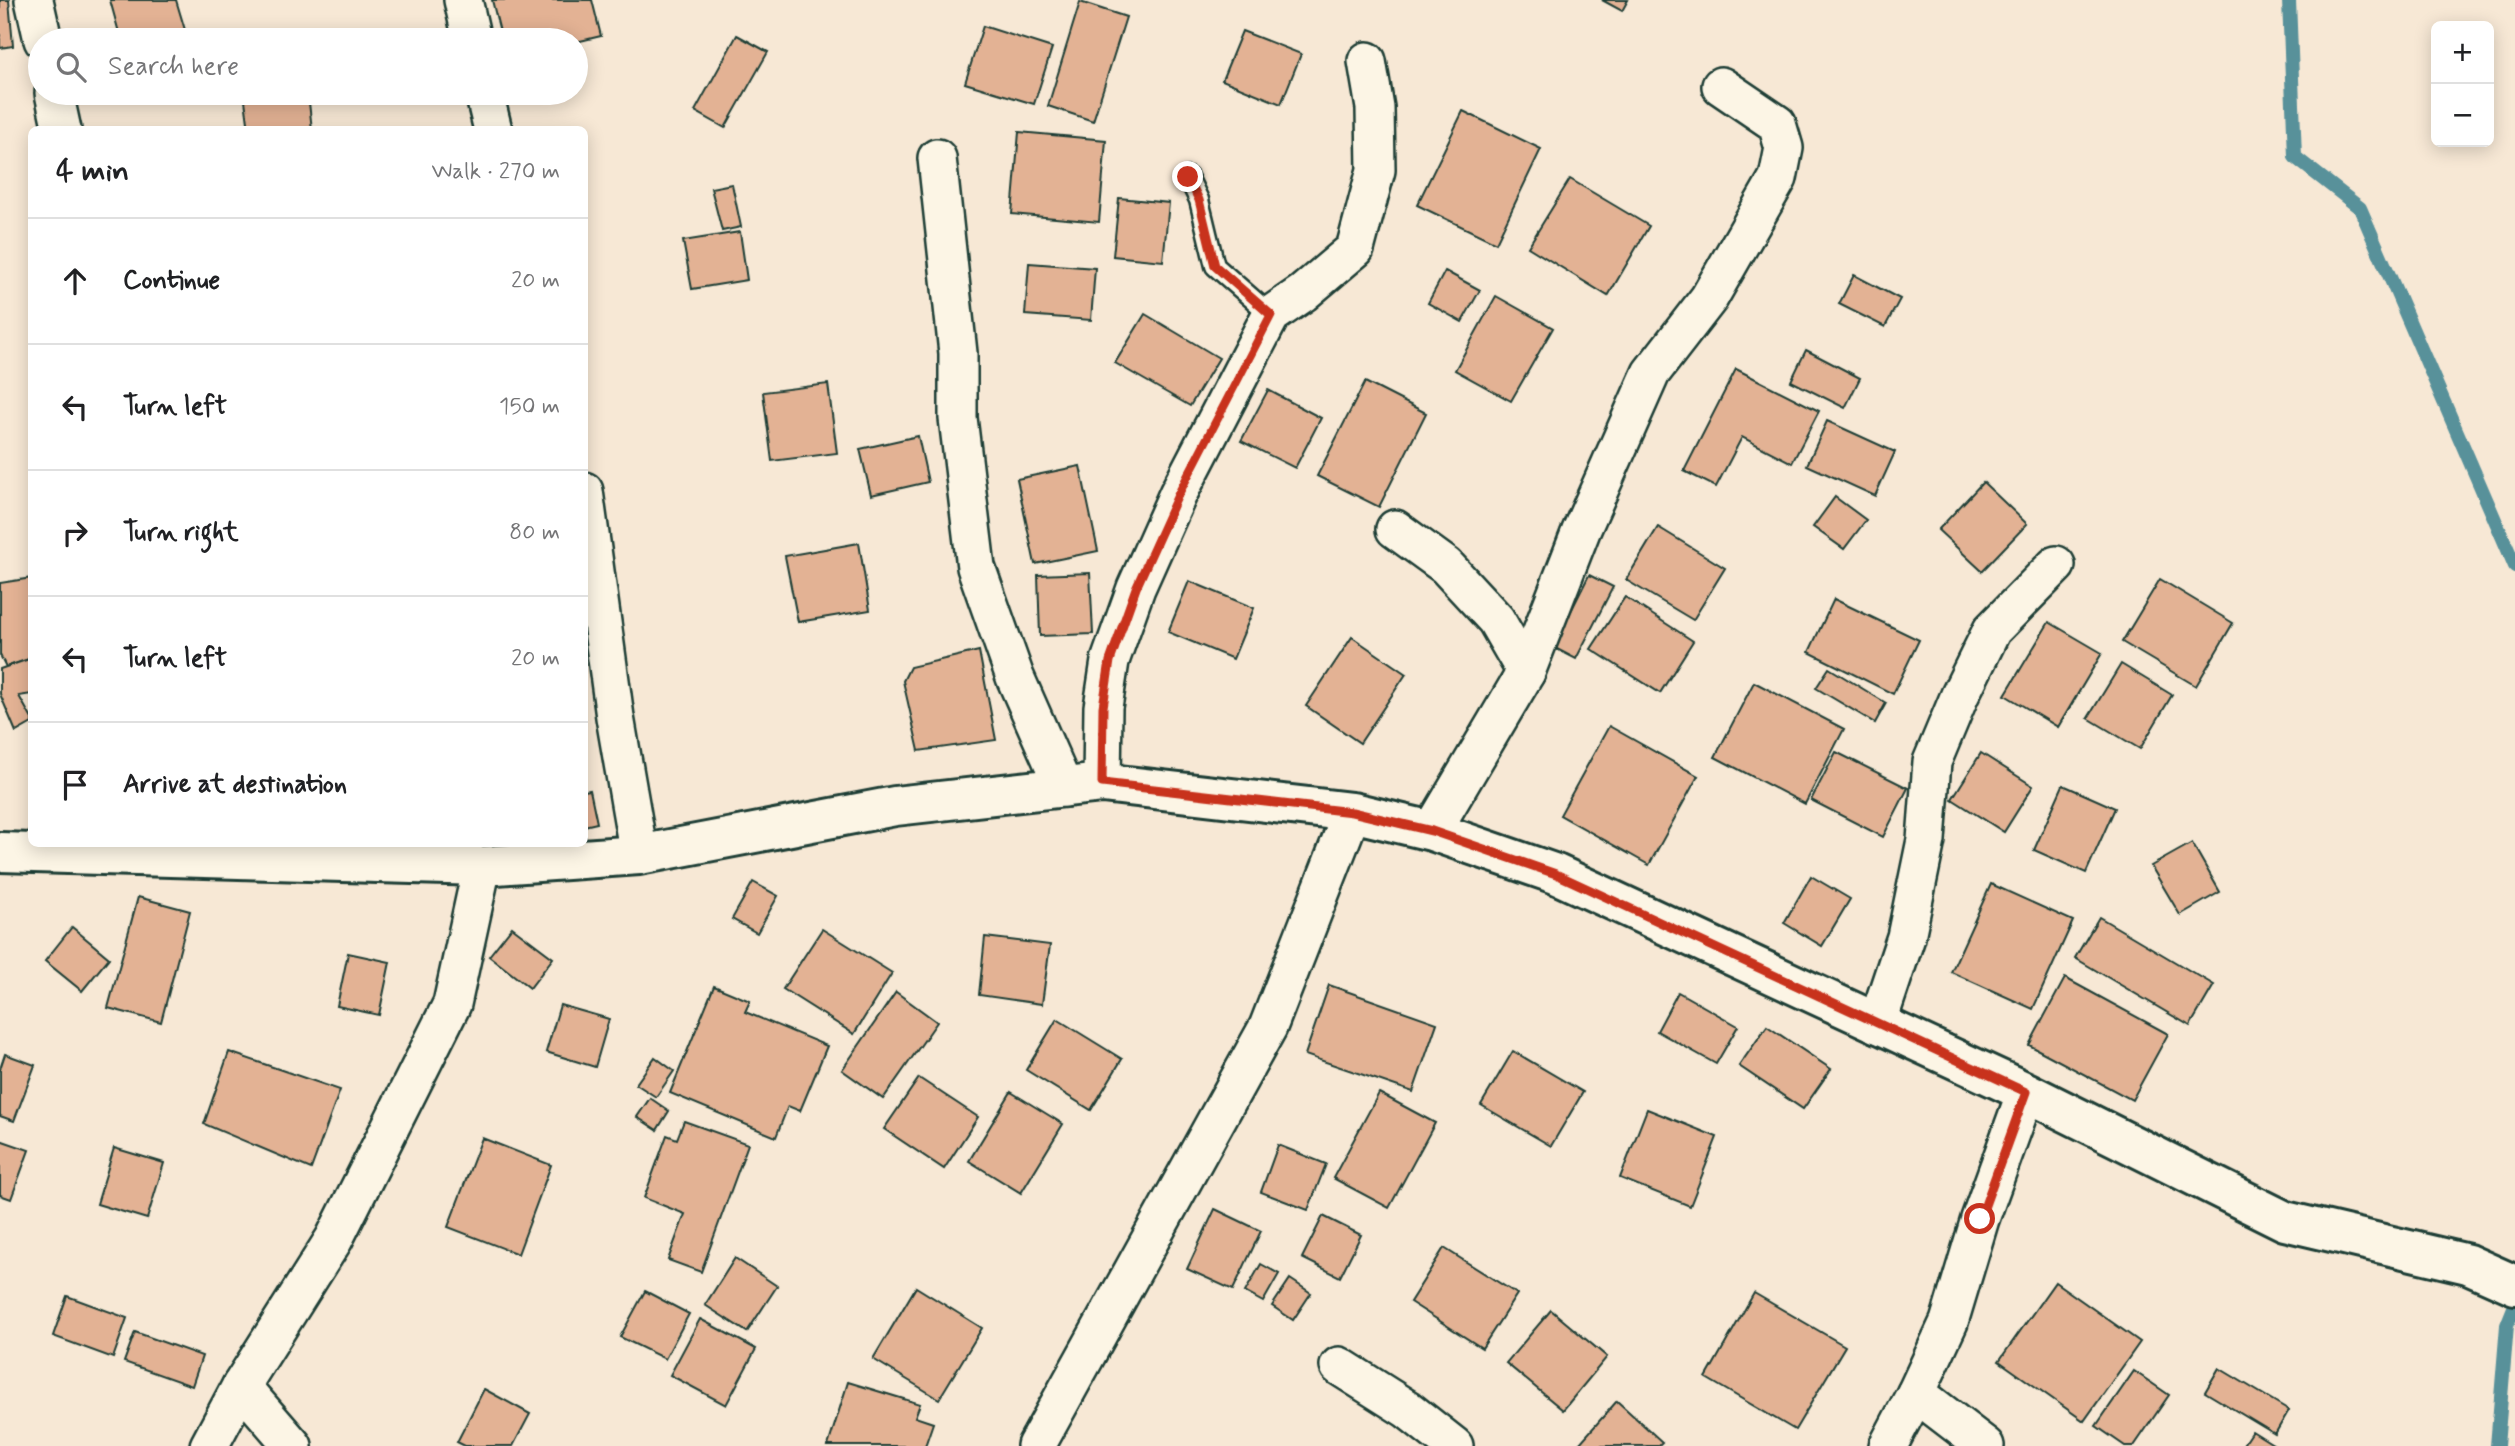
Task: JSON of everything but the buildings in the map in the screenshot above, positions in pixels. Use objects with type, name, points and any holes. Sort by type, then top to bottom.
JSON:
[{"type":"street","points":[[34,0],[40,28]]},
{"type":"street","points":[[463,0],[469,28]]},
{"type":"street","points":[[1102,783],[1103,707],[1110,661],[1136,588],[1178,495],[1271,315],[1303,293],[1355,248],[1376,170],[1375,108],[1367,61]]},
{"type":"street","points":[[1432,831],[1525,672],[1581,531],[1651,373],[1709,298],[1778,178],[1784,148],[1777,124],[1721,86]]},
{"type":"street","points":[[57,105],[61,126]]},
{"type":"street","points":[[487,105],[492,126]]},
{"type":"street","points":[[937,158],[958,353],[958,418],[976,567],[1015,677],[1064,788]]},
{"type":"street","points":[[588,520],[615,717],[639,855]]},
{"type":"street","points":[[1395,529],[1446,566],[1496,620],[1525,672]]},
{"type":"street","points":[[1877,1024],[1906,937],[1914,901],[1926,840],[1932,762],[1960,695],[1992,630],[2056,565]]},
{"type":"street","points":[[0,852],[235,852],[482,866],[639,855],[895,806],[1102,783],[1352,812],[1432,831],[1556,874],[2026,1092],[2285,1221],[2468,1264],[2515,1285]]},
{"type":"street","points":[[1036,1446],[1268,1027],[1352,812]]},
{"type":"street","points":[[209,1446],[241,1386],[334,1239],[452,1004],[482,866]]},
{"type":"street","points":[[1888,1446],[1949,1322],[1980,1219],[2026,1092]]},
{"type":"street","points":[[1339,1366],[1406,1409],[1454,1446]]},
{"type":"street","points":[[241,1386],[293,1446]]},
{"type":"street","points":[[1916,1393],[1984,1446]]},
{"type":"lane","points":[[1188,177],[1199,200],[1215,266],[1271,315]]},
{"type":"waterway","points":[[2289,0],[2295,157],[2360,208],[2515,566]]},
{"type":"waterway","points":[[2497,1446],[2507,1325],[2515,1305]]},
{"type":"route","points":[[1188,177],[1199,200],[1215,266],[1271,315],[1178,495],[1136,588],[1110,661],[1103,707],[1102,783],[1352,812],[1432,831],[1556,874],[2026,1092],[1980,1219]]}]
